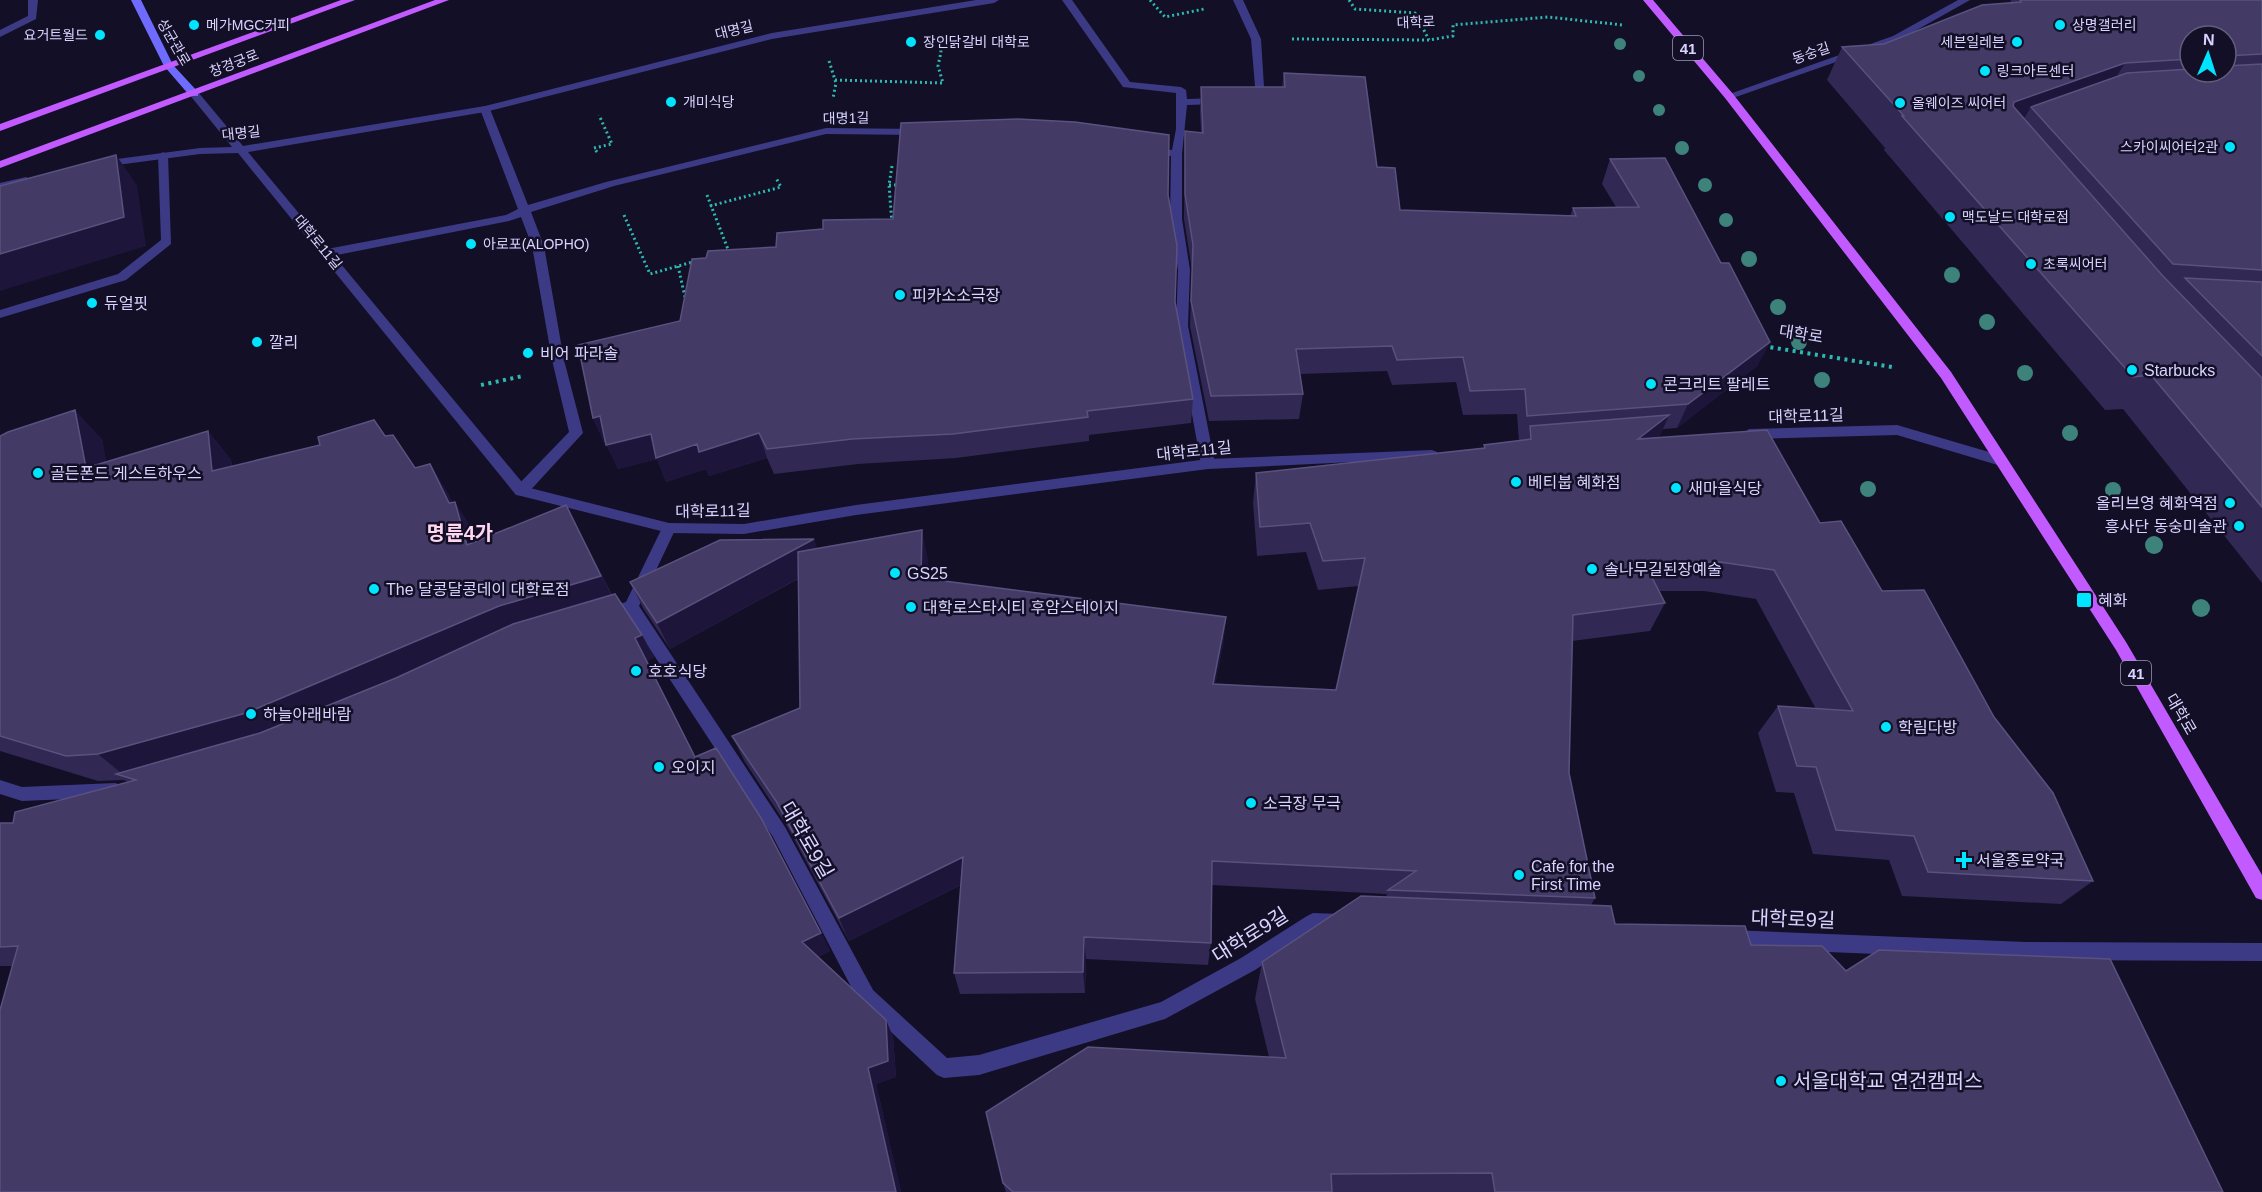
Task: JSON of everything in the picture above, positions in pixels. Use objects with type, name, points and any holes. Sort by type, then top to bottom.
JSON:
[{"type":"main road","name":"창경궁로","points":[[0,128],[350,0]]},
{"type":"main road","name":"창경궁로","points":[[0,165],[444,0]]},
{"type":"main road","name":"대학로","points":[[1648,0],[1729,96],[1946,375],[2121,646],[2262,892]]},
{"type":"street","points":[[0,34],[33,17],[33,0]]},
{"type":"street","name":"성균관로","points":[[136,0],[170,66],[194,94]]},
{"type":"street","name":"대명길","points":[[88,166],[163,155],[241,150],[485,110],[772,36],[994,0]]},
{"type":"street","points":[[1067,0],[1127,85],[1181,90],[1176,219],[1184,270],[1182,326],[1208,464]]},
{"type":"street","name":"동숭길","points":[[1729,96],[1896,38],[1965,0]]},
{"type":"street","points":[[1182,102],[1261,101],[1256,39],[1251,24],[1238,1]]},
{"type":"street","name":"대학로11길","points":[[194,94],[441,391],[521,491],[669,528],[744,529],[868,508],[1208,464],[1446,454]]},
{"type":"street","points":[[485,110],[538,246],[558,360],[576,433],[521,491]]},
{"type":"street","name":"대명1길","points":[[327,253],[509,218],[525,210],[610,184],[826,131],[930,132]]},
{"type":"street","points":[[1143,149],[1177,154]]},
{"type":"street","points":[[0,314],[122,277],[166,241],[163,155]]},
{"type":"street","points":[[0,186],[33,178]]},
{"type":"street","name":"대학로11길","points":[[1731,434],[1897,430],[2001,460]]},
{"type":"street","points":[[609,613],[631,607],[669,528]]},
{"type":"street","name":"대학로9길","points":[[631,607],[779,832],[866,996],[944,1068],[979,1065],[1165,1010],[1248,964],[1313,922],[1361,924]]},
{"type":"street","points":[[0,787],[22,794],[130,789]]},
{"type":"street","name":"대학로9길","points":[[1717,938],[2026,951],[2262,952]]},
{"type":"path","points":[[1150,0],[1165,17],[1238,1]]},
{"type":"path","points":[[1349,0],[1355,9],[1415,13],[1429,39]]},
{"type":"path","points":[[835,80],[943,83],[938,66],[941,52],[932,11]]},
{"type":"path","name":"대학로","points":[[1256,39],[1429,39],[1453,36],[1453,25],[1548,17],[1674,31]]},
{"type":"path","points":[[820,29],[836,83],[826,131]]},
{"type":"path","points":[[584,84],[612,144],[594,148],[622,181]]},
{"type":"path","points":[[884,227],[892,226],[889,185],[897,132]]},
{"type":"path","points":[[700,163],[710,206],[730,252],[720,254]]},
{"type":"path","points":[[610,184],[650,274],[699,260]]},
{"type":"path","points":[[889,185],[901,185]]},
{"type":"path","points":[[678,266],[686,299]]},
{"type":"path","name":"대학로","points":[[1762,346],[1946,375]]},
{"type":"path","points":[[441,391],[517,379],[558,360]]},
{"type":"building","points":[[2020,0],[2262,0],[2262,54],[2238,55],[2238,24],[2178,24],[2178,60],[2125,63],[2014,102],[2013,106],[2162,275],[2262,378],[2262,507],[2151,375],[2133,377],[1842,47],[1884,44],[1982,5],[2021,2]]},
{"type":"building","points":[[2262,64],[2262,270],[2173,264],[2031,107],[2127,73],[2178,70],[2178,84],[2238,84],[2238,65]]},
{"type":"building","points":[[1284,73],[1365,77],[1377,167],[1395,168],[1400,210],[1576,216],[1573,208],[1639,207],[1610,159],[1665,158],[1721,263],[1729,263],[1770,342],[1688,404],[1527,416],[1525,389],[1470,391],[1463,357],[1397,360],[1392,346],[1296,349],[1303,394],[1211,396],[1191,301],[1193,245],[1185,194],[1185,131],[1203,133],[1201,87],[1285,87]]},
{"type":"building","points":[[1018,119],[1075,122],[1169,135],[1168,195],[1177,246],[1175,302],[1193,399],[1087,411],[1088,417],[953,434],[852,439],[767,449],[759,433],[699,452],[697,444],[656,458],[651,434],[606,445],[600,416],[593,418],[578,345],[680,321],[692,259],[706,258],[708,251],[776,247],[777,233],[823,229],[823,220],[893,219],[901,123]]},
{"type":"building","points":[[116,155],[124,217],[0,254],[0,186]]},
{"type":"building","points":[[2185,278],[2262,282],[2262,356]]},
{"type":"building","points":[[75,410],[86,468],[208,431],[212,471],[320,445],[318,437],[374,420],[385,436],[393,435],[415,468],[430,464],[449,503],[455,502],[467,545],[566,505],[601,576],[499,606],[246,713],[98,754],[66,756],[0,736],[0,436]]},
{"type":"building","points":[[1669,415],[1638,439],[1767,430],[1820,523],[1841,521],[1882,591],[1924,590],[1994,717],[2053,793],[2093,881],[1928,872],[1914,836],[1836,830],[1816,767],[1797,766],[1778,706],[1853,711],[1774,570],[1720,562],[1644,562],[1665,603],[1573,615],[1569,773],[1595,898],[1388,890],[1416,871],[1212,861],[1211,943],[1084,937],[1083,972],[954,973],[963,857],[839,918],[776,801],[732,736],[800,708],[798,552],[922,530],[921,578],[1226,617],[1213,684],[1336,690],[1365,558],[1323,561],[1310,523],[1260,527],[1256,473],[1485,448],[1484,445],[1531,439],[1530,426]]},
{"type":"building","points":[[814,539],[657,623],[630,582],[720,540]]},
{"type":"building","points":[[615,594],[642,635],[635,638],[695,757],[716,748],[761,818],[821,933],[802,942],[886,1020],[888,1061],[868,1068],[896,1192],[0,1192],[0,1010],[18,946],[0,947],[0,823],[13,823],[15,812],[136,780],[116,774],[260,733],[396,678],[513,624]]},
{"type":"building","name":"서울대학교 연건캠퍼스","points":[[1361,896],[1611,906],[1615,924],[1745,926],[1751,945],[1822,946],[1846,971],[1879,950],[2110,959],[2223,1192],[1495,1192],[1492,1173],[1331,1174],[1332,1192],[1013,1192],[1003,1183],[986,1112],[1088,1047],[1286,1058],[1262,962]]},
{"type":"place","name":"메가MGC커피","points":[[194,25]]},
{"type":"place","name":"상명갤러리","points":[[2060,25]]},
{"type":"place","name":"요거트월드","points":[[100,35]]},
{"type":"place","name":"장인닭갈비 대학로","points":[[911,42]]},
{"type":"place","name":"세븐일레븐","points":[[2017,42]]},
{"type":"place","name":"링크아트센터","points":[[1985,71]]},
{"type":"place","name":"개미식당","points":[[671,102]]},
{"type":"place","name":"올웨이즈 씨어터","points":[[1900,103]]},
{"type":"place","name":"스카이씨어터2관","points":[[2230,147]]},
{"type":"place","name":"맥도날드 대학로점","points":[[1950,217]]},
{"type":"place","name":"아로포(ALOPHO)","points":[[471,244]]},
{"type":"place","name":"초록씨어터","points":[[2031,264]]},
{"type":"place","name":"피카소소극장","points":[[900,295]]},
{"type":"place","name":"듀얼핏","points":[[92,303]]},
{"type":"place","name":"깔리","points":[[257,342]]},
{"type":"place","name":"비어 파라솔","points":[[528,353]]},
{"type":"place","name":"Starbucks","points":[[2132,370]]},
{"type":"place","name":"콘크리트 팔레트","points":[[1651,384]]},
{"type":"place","name":"골든폰드 게스트하우스","points":[[38,473]]},
{"type":"place","name":"베티붑 혜화점","points":[[1516,482]]},
{"type":"place","name":"새마을식당","points":[[1676,488]]},
{"type":"place","name":"올리브영 혜화역점","points":[[2230,503]]},
{"type":"place","name":"흥사단 동숭미술관","points":[[2239,526]]},
{"type":"place","name":"솔나무길된장예술","points":[[1592,569]]},
{"type":"place","name":"GS25","points":[[895,573]]},
{"type":"place","name":"The 달콩달콩데이 대학로점","points":[[374,589]]},
{"type":"place","name":"혜화","points":[[2084,600]]},
{"type":"place","name":"대학로스타시티 후암스테이지","points":[[911,607]]},
{"type":"place","name":"호호식당","points":[[636,671]]},
{"type":"place","name":"하늘아래바람","points":[[251,714]]},
{"type":"place","name":"학림다방","points":[[1886,727]]},
{"type":"place","name":"오이지","points":[[659,767]]},
{"type":"place","name":"소극장 무극","points":[[1251,803]]},
{"type":"place","name":"서울종로약국","points":[[1964,860]]},
{"type":"place","name":"Cafe for the First Time","points":[[1519,875]]},
{"type":"place","name":"서울대학교 연건캠퍼스","points":[[1781,1081]]},
{"type":"district","name":"명륜4가","points":[[460,533]]}]
